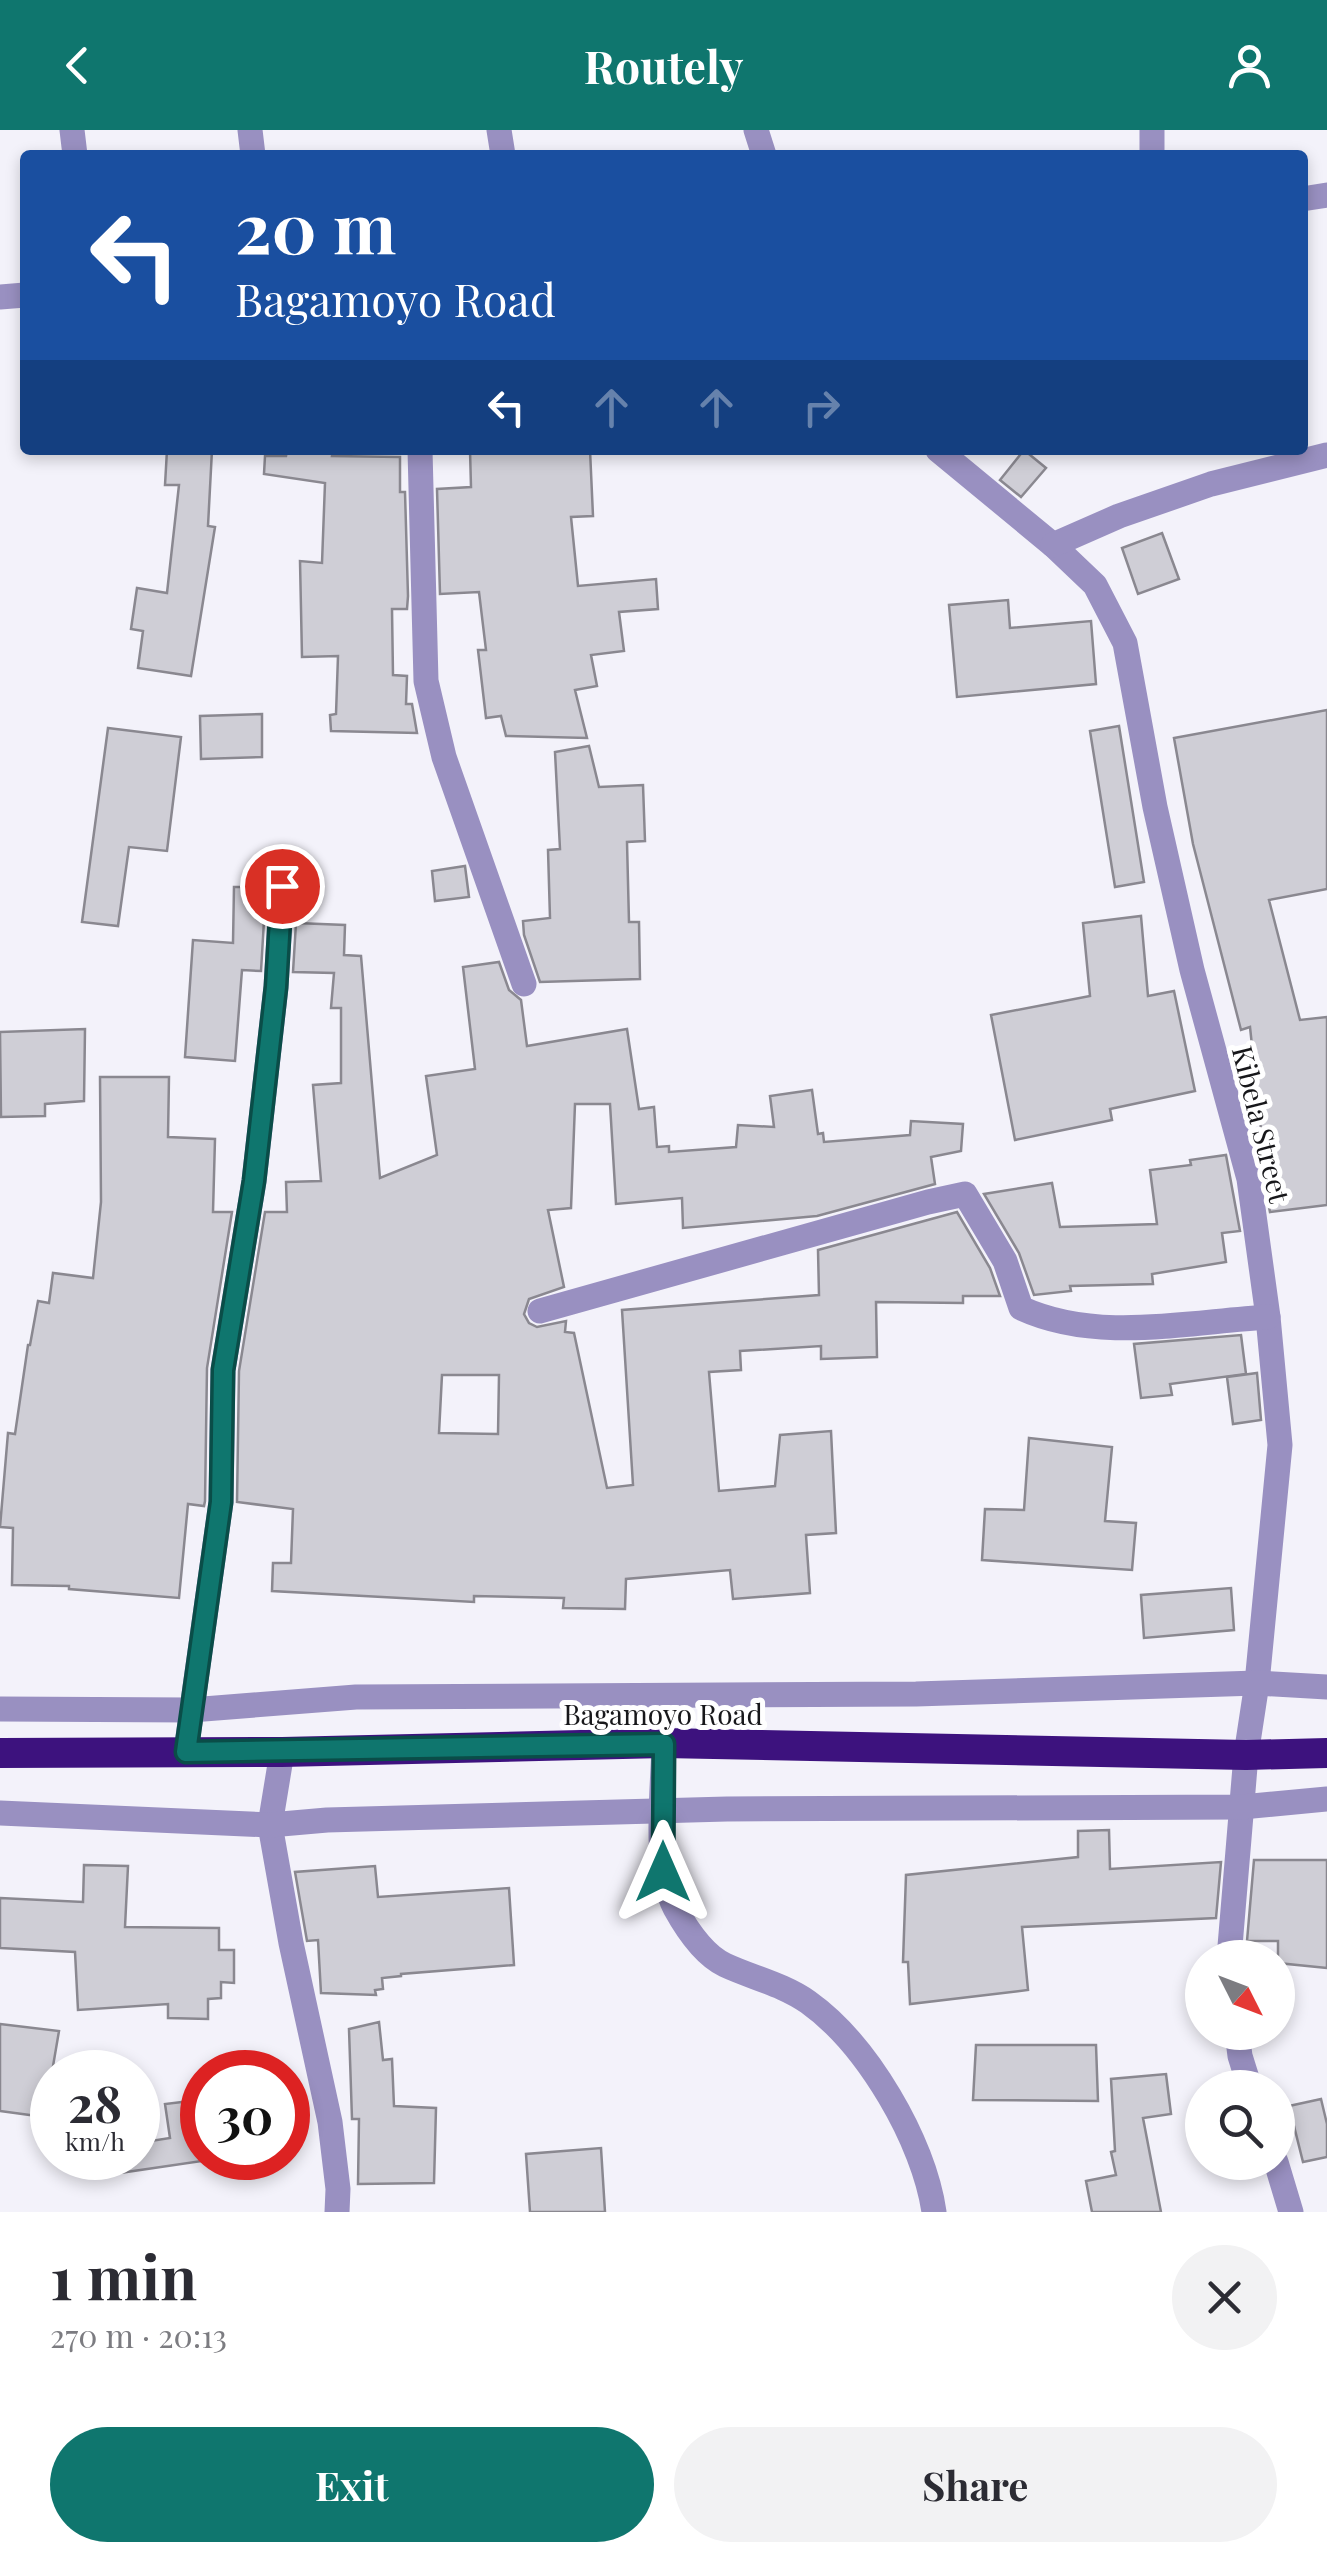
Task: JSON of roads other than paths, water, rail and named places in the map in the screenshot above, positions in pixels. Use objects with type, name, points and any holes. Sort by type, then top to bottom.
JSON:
[{"type":"highway","name":"Bagamoyo Road","points":[[0,1754],[664,1744],[1327,1754]]},
{"type":"street","points":[[420,455],[426,681],[444,757],[524,984]]},
{"type":"street","name":"Kibela Street","points":[[944,455],[1095,585],[1125,643],[1155,806],[1192,970],[1249,1179],[1280,1445],[1246,1755],[1231,1940]]},
{"type":"street","points":[[1053,545],[1211,484],[1327,455]]},
{"type":"street","points":[[186,1752],[221,1502],[223,1370],[254,1181],[276,987],[282,886]]},
{"type":"street","points":[[540,1310],[965,1194],[1004,1260],[1022,1308],[1038,1316],[1096,1329],[1268,1317]]},
{"type":"street","points":[[0,1709],[191,1710],[356,1697],[916,1694],[1257,1682],[1327,1688]]},
{"type":"street","points":[[664,1744],[663,1872],[674,1907],[694,1938],[721,1964],[768,1980],[808,2002],[849,2040],[907,2124],[930,2180],[934,2212]]},
{"type":"street","points":[[282,1752],[270,1824],[330,2122],[337,2212]]},
{"type":"street","points":[[0,1813],[270,1824],[663,1811],[1242,1808],[1327,1799]]},
{"type":"street","points":[[1281,2180],[1291,2212]]}]
